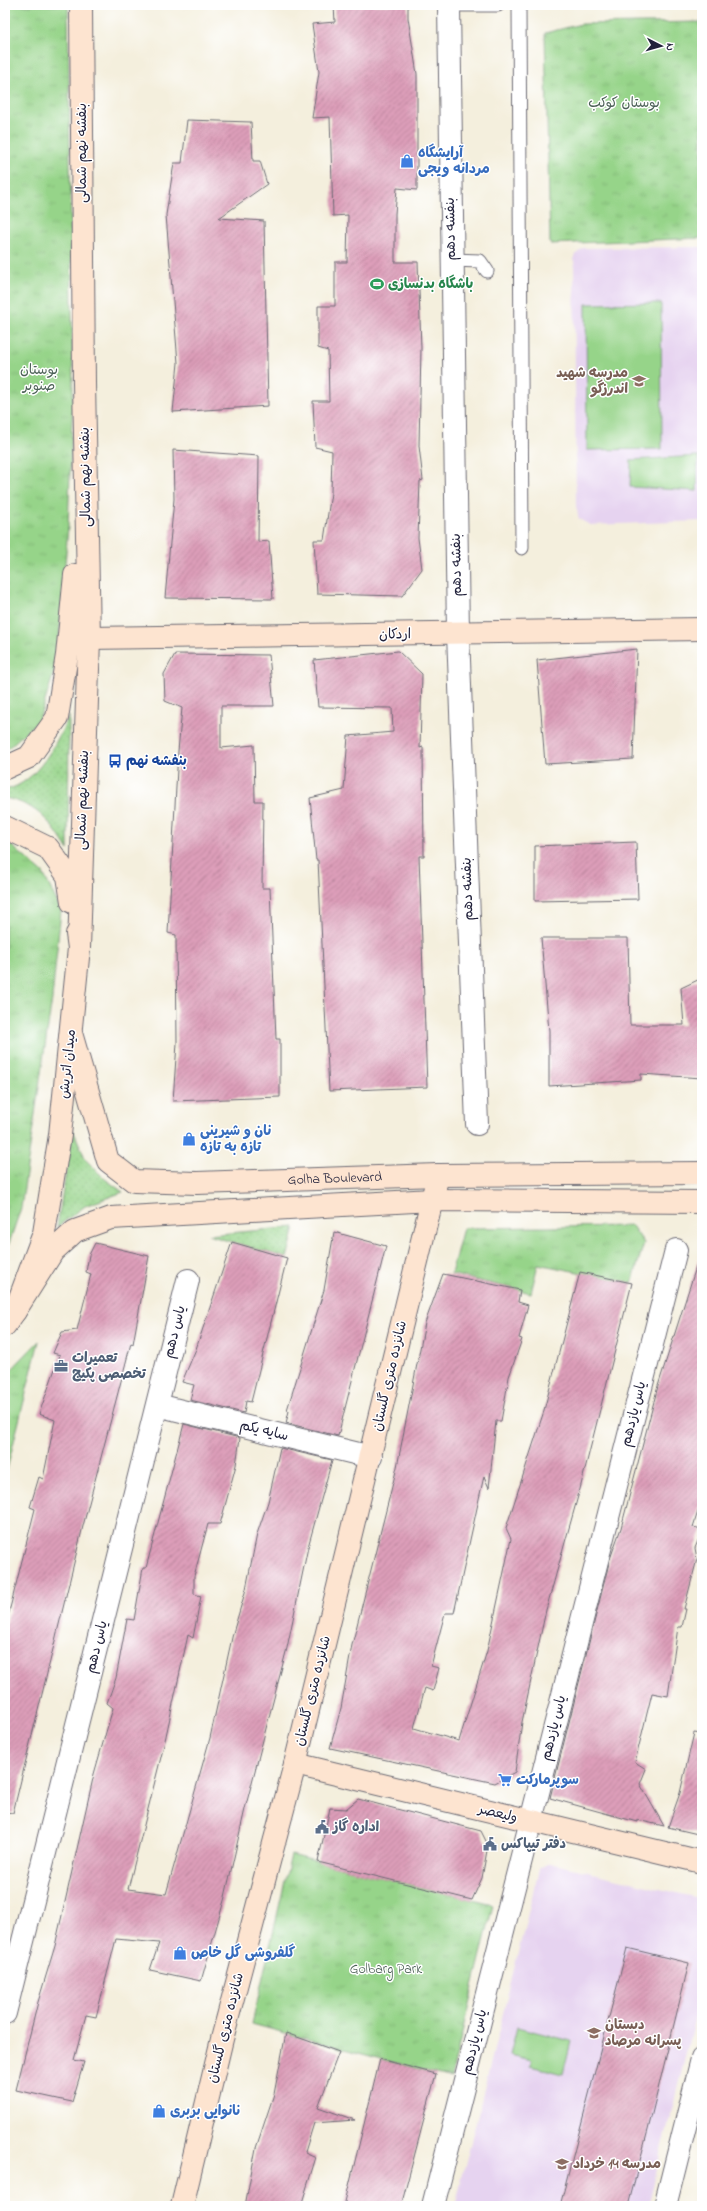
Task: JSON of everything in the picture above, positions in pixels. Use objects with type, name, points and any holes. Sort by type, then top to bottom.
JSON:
[{"type":"main road","name":"بنفشه نهم شمالی","points":[[79,948],[89,638],[84,383],[81,5]]},
{"type":"main road","points":[[5,768],[29,757],[57,718],[75,590],[84,383]]},
{"type":"main road","name":"اردکان","points":[[89,638],[458,634],[702,629]]},
{"type":"main road","name":"میدان اتریش","points":[[5,827],[48,848],[68,876],[79,948],[60,1135],[44,1233],[10,1318]]},
{"type":"main road","name":"Golha Boulevard","points":[[71,1033],[108,1161],[134,1181],[197,1183],[438,1175],[702,1173]]},
{"type":"main road","name":"شانزده متری گلستان","points":[[182,2206],[222,2039],[295,1764],[371,1457],[438,1175]]},
{"type":"main road","name":"Golha Boulevard","points":[[10,1318],[53,1251],[75,1231],[111,1218],[432,1200],[702,1202]]},
{"type":"main road","name":"ولیعصر","points":[[295,1764],[702,1862]]},
{"type":"street","name":"بنفشه دهم","points":[[449,5],[458,634],[477,1124]]},
{"type":"street","name":"یاس یازدهم","points":[[433,2206],[676,1250]]},
{"type":"street","name":"یاس دهم","points":[[5,2013],[188,1280]]},
{"type":"street","name":"سایه یکم","points":[[157,1405],[371,1457]]},
{"type":"street","points":[[665,2206],[702,2059]]},
{"type":"lane","points":[[449,5],[498,5]]},
{"type":"lane","points":[[519,5],[522,548]]},
{"type":"lane","points":[[452,260],[480,261],[487,271]]},
{"type":"shaded area","name":"مدرسه شهید اندرزگو","points":[[702,247],[702,521],[590,525],[579,519],[576,506],[574,256],[583,248]]},
{"type":"shaded area","name":"دبستان پسرانه مرصاد","points":[[550,1863],[702,1899],[702,1988],[648,2206],[455,2206],[539,1869]]},
{"type":"green space","name":"بوستان صنوبر","points":[[5,5],[68,5],[73,393],[68,527],[57,663],[39,720],[5,751]]},
{"type":"green space","name":"بوستان کوکب","points":[[702,22],[702,238],[550,244],[545,33],[581,24]]},
{"type":"green space","points":[[661,303],[662,449],[587,450],[586,304]]},
{"type":"green space","points":[[698,456],[697,491],[630,487],[631,460]]},
{"type":"green space","points":[[69,716],[68,850],[56,831],[43,816],[27,805],[5,798],[5,790],[17,786],[36,771],[52,749]]},
{"type":"green space","points":[[5,840],[43,873],[61,910],[52,999],[21,1208],[5,1255]]},
{"type":"green space","points":[[73,1130],[86,1160],[105,1179],[123,1192],[85,1206],[57,1227]]},
{"type":"green space","points":[[632,1226],[644,1243],[632,1283],[538,1264],[531,1293],[451,1274],[463,1228]]},
{"type":"green space","points":[[295,1227],[287,1258],[208,1235]]},
{"type":"green space","points":[[39,1341],[5,1477],[5,1376]]},
{"type":"green space","name":"Golbarg Park","points":[[291,1855],[493,1905],[451,2078],[252,2024]]},
{"type":"green space","points":[[517,2027],[571,2041],[563,2074],[530,2066],[532,2060],[510,2055]]},
{"type":"building","points":[[334,5],[408,5],[408,18],[417,74],[417,190],[397,188],[395,214],[395,262],[418,262],[421,348],[419,446],[423,480],[420,481],[418,538],[422,569],[402,596],[317,594],[314,540],[324,540],[331,493],[332,451],[315,447],[313,401],[329,401],[328,351],[318,348],[318,306],[335,306],[335,262],[347,262],[348,215],[333,216],[330,117],[312,118],[319,72],[312,24],[335,22]]},
{"type":"building","points":[[187,120],[251,122],[253,161],[260,161],[267,184],[219,218],[264,221],[268,406],[173,412],[178,363],[166,215],[174,163],[182,163]]},
{"type":"building","points":[[173,450],[259,456],[258,542],[269,541],[273,599],[165,598],[174,499]]},
{"type":"building","points":[[637,649],[633,759],[545,764],[537,660]]},
{"type":"building","points":[[398,651],[422,674],[420,748],[423,747],[424,856],[419,856],[427,1087],[329,1091],[318,860],[316,860],[310,798],[344,790],[348,736],[393,732],[392,708],[318,707],[314,660]]},
{"type":"building","points":[[175,654],[269,655],[274,706],[221,706],[221,748],[254,745],[255,801],[263,801],[262,888],[270,888],[276,1039],[280,1039],[280,1097],[173,1101],[177,1043],[176,935],[168,933],[178,751],[182,708],[165,701],[164,674]]},
{"type":"building","points":[[636,842],[638,899],[535,901],[535,846]]},
{"type":"building","points":[[541,938],[628,938],[630,1025],[684,1025],[681,988],[702,978],[702,1078],[641,1074],[641,1080],[549,1086],[549,1031]]},
{"type":"building","points":[[334,1232],[386,1246],[338,1436],[286,1423],[289,1411],[287,1410],[324,1290]]},
{"type":"building","points":[[232,1242],[287,1258],[251,1402],[246,1401],[244,1413],[190,1400],[194,1385],[182,1382],[196,1349]]},
{"type":"building","points":[[95,1243],[149,1256],[133,1344],[131,1343],[83,1526],[13,1813],[5,1812],[5,1628],[35,1509],[30,1507],[39,1477],[43,1479],[55,1420],[39,1414],[60,1355],[53,1353],[62,1332],[77,1330],[91,1274],[86,1272],[89,1255]]},
{"type":"building","points":[[698,1261],[702,1262],[702,1499],[693,1527],[702,1529],[702,1531],[695,1548],[697,1559],[684,1609],[686,1609],[682,1627],[678,1627],[668,1696],[652,1693],[635,1762],[646,1769],[640,1784],[664,1826],[637,1820],[637,1822],[550,1798],[610,1559],[621,1528],[658,1386]]},
{"type":"building","points":[[580,1272],[632,1283],[580,1489],[546,1610],[522,1722],[515,1772],[495,1783],[330,1748],[341,1708],[352,1645],[397,1467],[425,1323],[443,1274],[520,1290],[518,1302],[528,1305],[519,1338],[522,1339],[509,1377],[501,1421],[496,1421],[489,1488],[484,1476],[454,1613],[445,1613],[431,1666],[439,1668],[433,1691],[425,1688],[414,1728],[459,1741],[487,1651],[511,1539],[506,1528],[543,1414]]},
{"type":"building","points":[[184,1424],[240,1438],[236,1465],[220,1524],[208,1524],[194,1576],[194,1594],[201,1596],[193,1638],[188,1635],[164,1745],[128,1889],[166,1894],[210,1738],[233,1633],[246,1589],[257,1534],[268,1502],[280,1448],[332,1460],[308,1547],[287,1648],[245,1809],[225,1897],[201,1981],[150,1970],[159,1943],[116,1939],[96,2017],[86,2015],[74,2060],[84,2062],[72,2102],[16,2090],[38,2002],[55,1946],[94,1774],[113,1708],[107,1703],[116,1678],[127,1619],[134,1620],[143,1568],[146,1568]]},
{"type":"building","points":[[694,1733],[702,1734],[702,1835],[668,1827],[680,1793]]},
{"type":"building","points":[[358,1799],[481,1831],[488,1845],[482,1878],[472,1900],[318,1862],[330,1808],[346,1809]]},
{"type":"building","points":[[627,1948],[689,1963],[648,2130],[628,2206],[560,2206]]},
{"type":"building","points":[[286,2033],[339,2052],[318,2107],[355,2120],[314,2123],[305,2152],[316,2157],[301,2206],[245,2206],[256,2148],[274,2094]]},
{"type":"building","points":[[380,2059],[436,2074],[401,2206],[344,2206]]},
{"type":"place","name":"آرایشگاه مردانه ویجی","points":[[407,161]]},
{"type":"place","name":"باشگاه بدنسازی","points":[[377,284]]},
{"type":"place","name":"مدرسه شهید اندرزگو","points":[[639,381]]},
{"type":"place","name":"بنفشه نهم","points":[[115,761]]},
{"type":"place","name":"نان و شیرینی تازه به تازه","points":[[189,1139]]},
{"type":"place","name":"تعمیرات تخصصی پکیج","points":[[61,1366]]},
{"type":"place","name":"سوپرمارکت","points":[[505,1780]]},
{"type":"place","name":"اداره گاز","points":[[322,1827]]},
{"type":"place","name":"دفتر تیپاکس","points":[[490,1844]]},
{"type":"place","name":"گلفروشی گل خاص","points":[[180,1953]]},
{"type":"place","name":"دبستان پسرانه مرصاد","points":[[594,2033]]},
{"type":"place","name":"نانوایی بربری","points":[[159,2111]]},
{"type":"place","name":"مدرسه 14 خرداد","points":[[562,2164]]}]
